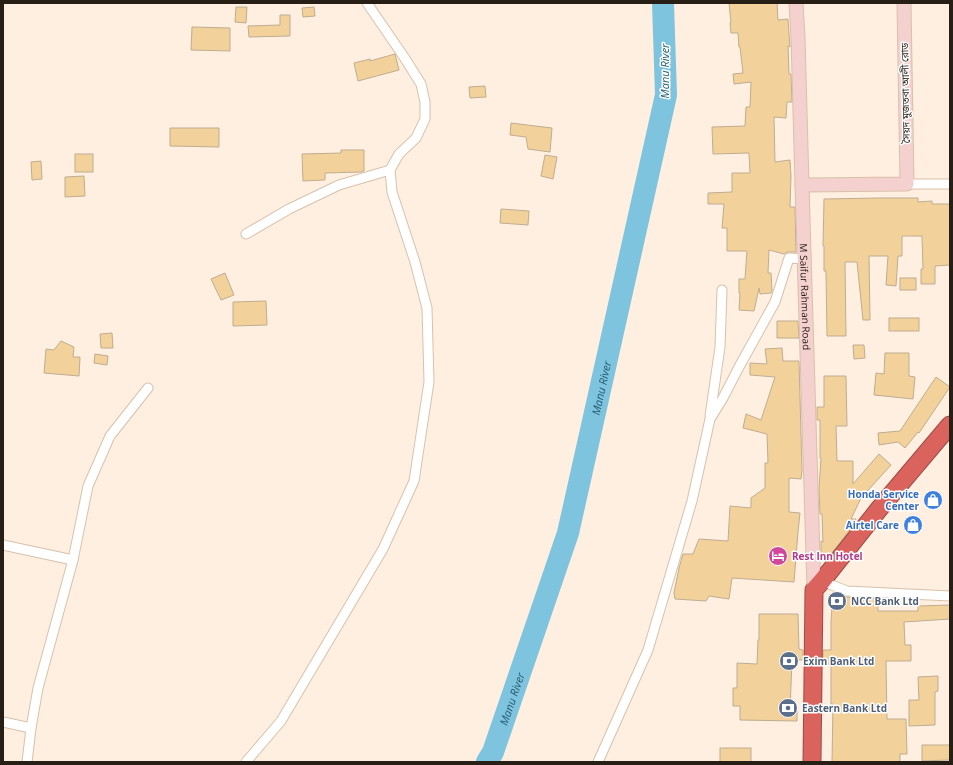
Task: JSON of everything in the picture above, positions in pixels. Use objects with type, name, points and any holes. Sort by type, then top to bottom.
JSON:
[{"type":"highway","points":[[812,762],[818,586],[879,509],[950,426]]},
{"type":"main road","name":"M Saifur Rahman Road","points":[[796,3],[804,259],[818,586]]},
{"type":"main road","name":"সৈয়দ মুজতবা আলী রোড","points":[[904,3],[907,184]]},
{"type":"main road","points":[[802,185],[907,184]]},
{"type":"street","points":[[246,762],[281,721],[383,549],[414,481],[429,382],[428,308],[415,262],[392,192],[390,170],[399,154],[416,138],[425,120],[425,102],[421,84],[367,3]]},
{"type":"street","points":[[246,234],[289,208],[339,185],[390,170]]},
{"type":"street","points":[[907,184],[950,184]]},
{"type":"street","points":[[710,419],[775,302],[789,258],[804,259]]},
{"type":"street","points":[[598,762],[648,650],[692,501],[710,419],[720,347],[722,290]]},
{"type":"street","points":[[27,762],[38,688],[73,560],[88,486],[110,436],[148,388]]},
{"type":"street","points":[[3,545],[73,560]]},
{"type":"street","points":[[818,586],[847,591],[950,596]]},
{"type":"street","points":[[3,722],[31,728]]},
{"type":"building","points":[[729,3],[777,3],[778,20],[788,19],[790,47],[788,46],[789,74],[791,74],[792,102],[787,102],[786,118],[774,117],[775,162],[790,160],[790,207],[795,207],[796,252],[787,252],[784,254],[769,250],[768,273],[771,273],[772,291],[771,293],[760,294],[759,288],[754,311],[739,310],[739,279],[745,279],[747,251],[727,251],[727,228],[722,228],[724,204],[708,204],[708,193],[732,192],[732,173],[750,173],[749,153],[713,154],[712,127],[745,126],[746,107],[750,107],[751,82],[734,84],[733,74],[743,73],[738,33],[731,33]]},
{"type":"building","points":[[236,7],[247,7],[246,23],[235,22]]},
{"type":"building","points":[[314,7],[315,16],[303,17],[302,8]]},
{"type":"building","points":[[280,15],[290,15],[290,36],[249,37],[248,26],[280,25]]},
{"type":"building","points":[[192,27],[230,28],[230,51],[191,50]]},
{"type":"building","points":[[395,54],[399,70],[358,81],[354,63],[370,59],[370,61]]},
{"type":"building","points":[[485,86],[486,97],[470,98],[469,87]]},
{"type":"building","points":[[511,123],[552,128],[550,152],[528,149],[526,137],[510,135]]},
{"type":"building","points":[[170,128],[219,128],[219,147],[170,146]]},
{"type":"building","points":[[341,150],[364,150],[364,171],[325,173],[325,180],[303,181],[302,154],[341,153]]},
{"type":"building","points":[[75,154],[93,154],[93,172],[75,172]]},
{"type":"building","points":[[545,155],[557,157],[553,179],[541,176]]},
{"type":"building","points":[[41,161],[42,179],[32,180],[31,162]]},
{"type":"building","points":[[84,176],[85,196],[65,197],[65,177]]},
{"type":"building","points":[[918,198],[918,202],[932,201],[932,204],[950,204],[950,265],[935,266],[935,284],[921,284],[921,269],[923,269],[922,236],[902,236],[902,256],[898,256],[896,286],[886,285],[888,256],[869,256],[870,320],[863,320],[857,262],[845,262],[846,336],[827,336],[826,271],[824,271],[823,246],[824,199]]},
{"type":"building","points":[[501,209],[529,211],[528,225],[500,223]]},
{"type":"building","points":[[225,273],[234,295],[221,300],[211,279]]},
{"type":"building","points":[[900,278],[916,278],[916,290],[900,290]]},
{"type":"building","points":[[266,301],[267,325],[233,326],[233,302]]},
{"type":"building","points":[[889,318],[919,318],[919,331],[889,331]]},
{"type":"building","points":[[777,321],[798,321],[799,338],[777,338]]},
{"type":"building","points":[[112,333],[113,348],[101,348],[100,334]]},
{"type":"building","points":[[61,341],[74,347],[73,357],[80,357],[79,376],[44,373],[46,349],[54,350]]},
{"type":"building","points":[[853,345],[864,345],[865,358],[854,359]]},
{"type":"building","points":[[782,348],[783,361],[799,361],[802,471],[801,479],[789,478],[789,512],[800,513],[794,582],[732,578],[729,599],[709,596],[706,601],[675,599],[674,593],[683,554],[693,554],[699,539],[728,541],[730,506],[751,508],[751,498],[765,488],[765,463],[768,463],[767,434],[743,428],[746,414],[761,420],[775,377],[750,375],[750,363],[767,364],[765,349]]},
{"type":"building","points":[[885,353],[909,353],[909,376],[915,377],[913,399],[874,395],[876,373],[884,374]]},
{"type":"building","points":[[95,354],[108,356],[107,365],[94,363]]},
{"type":"building","points":[[824,376],[846,376],[847,426],[836,426],[837,461],[853,461],[853,484],[879,454],[891,465],[861,498],[851,519],[856,519],[853,526],[827,559],[821,560],[821,541],[823,542],[819,489],[821,458],[820,420],[817,420],[817,407],[824,407]]},
{"type":"building","points":[[936,377],[950,387],[919,433],[918,432],[905,448],[898,442],[879,445],[878,433],[900,431]]},
{"type":"building","points":[[833,594],[847,597],[878,599],[878,611],[918,611],[918,606],[950,605],[950,619],[904,622],[905,645],[911,645],[911,661],[886,661],[887,719],[906,719],[907,754],[900,754],[900,762],[832,762],[833,704],[831,704],[831,664],[823,664],[823,650],[831,650]]},
{"type":"building","points":[[759,614],[798,614],[799,649],[803,650],[803,660],[792,660],[790,711],[797,711],[797,721],[740,720],[740,706],[733,706],[733,688],[737,688],[737,663],[757,664]]},
{"type":"building","points":[[938,676],[938,691],[935,692],[935,725],[909,726],[909,700],[919,700],[918,677]]},
{"type":"building","points":[[922,745],[950,745],[950,760],[922,761]]},
{"type":"building","points":[[720,748],[751,748],[751,762],[720,762]]},
{"type":"waterway","name":"Manu River","points":[[487,762],[493,752],[568,533],[666,95],[663,3]]},
{"type":"place","name":"Honda Service Center","points":[[933,500]]},
{"type":"place","name":"Airtel Care","points":[[913,525]]},
{"type":"place","name":"Rest Inn Hotel","points":[[778,556]]},
{"type":"place","name":"NCC Bank Ltd","points":[[837,601]]},
{"type":"place","name":"Exim Bank Ltd","points":[[789,661]]},
{"type":"place","name":"Eastern Bank Ltd","points":[[788,708]]}]
